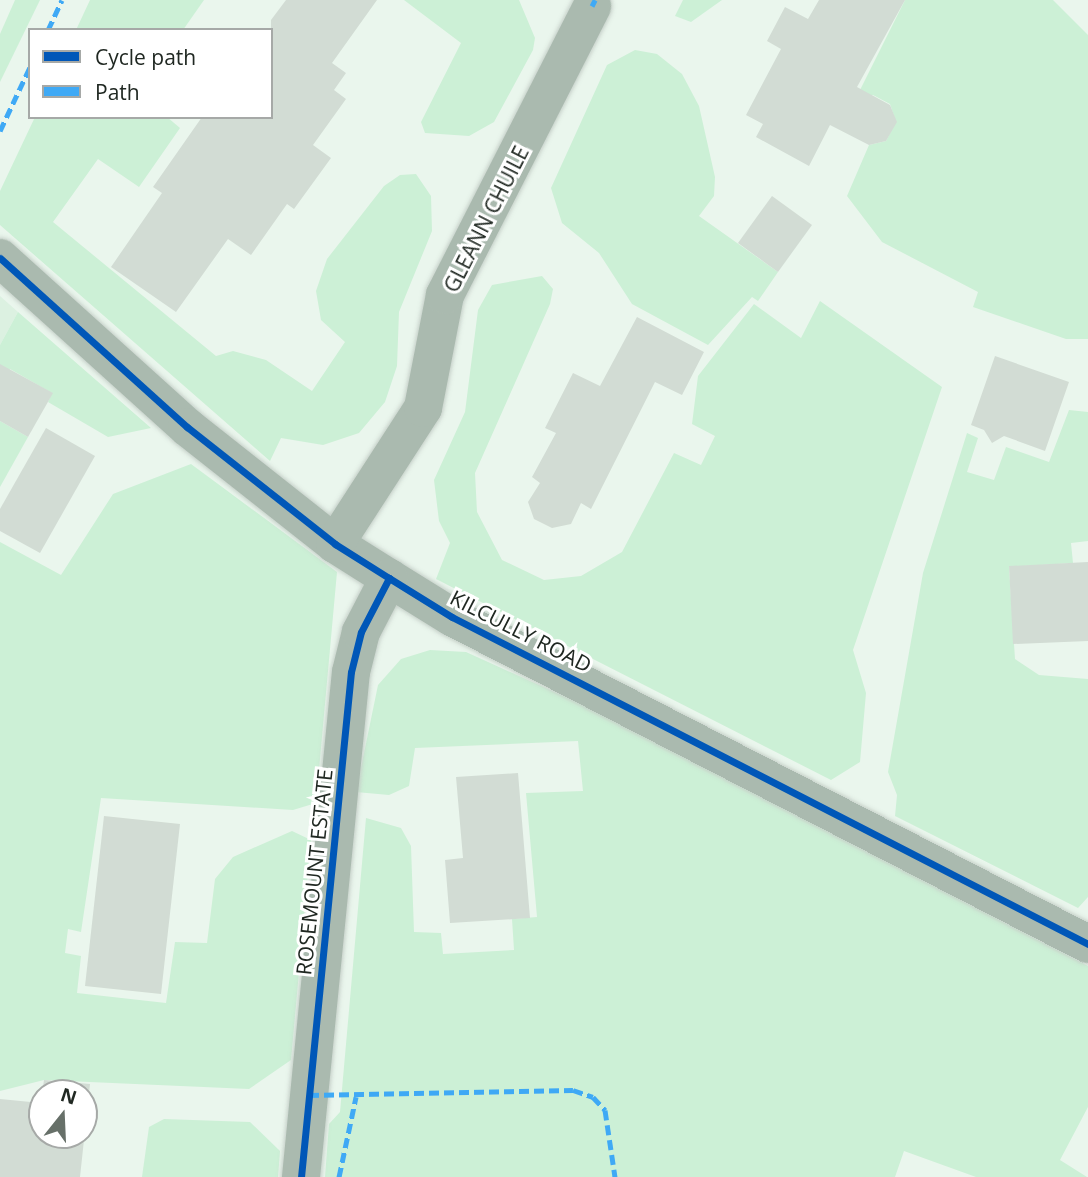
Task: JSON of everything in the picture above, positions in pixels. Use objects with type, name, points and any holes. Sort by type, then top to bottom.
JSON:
[{"type":"street","name":"GLEANN CHUILE","points":[[335,544],[423,408],[445,295],[592,6]]},
{"type":"street","name":"KILCULLY ROAD","points":[[0,258],[187,427],[335,544],[388,578],[452,617],[1088,944]]},
{"type":"street","name":"ROSEMOUNT ESTATE","points":[[301,1177],[351,671],[362,632],[388,578]]},
{"type":"shaded area","points":[[0,296],[18,312],[0,345]]},
{"type":"green space","points":[[15,0],[40,0],[0,82],[0,34]]},
{"type":"green space","points":[[90,0],[204,0],[184,28],[77,28]]},
{"type":"green space","points":[[404,0],[519,0],[535,38],[533,50],[494,122],[469,136],[425,133],[421,122],[461,43]]},
{"type":"green space","points":[[683,0],[722,0],[691,22],[675,16]]},
{"type":"green space","points":[[905,0],[1053,0],[1088,35],[1088,339],[1066,339],[973,307],[978,292],[882,242],[847,196],[869,145],[886,141],[896,122],[890,104],[873,95],[856,98]]},
{"type":"green space","points":[[635,50],[657,54],[682,74],[699,106],[715,177],[714,196],[699,216],[778,272],[758,301],[752,297],[708,345],[632,304],[599,253],[562,223],[551,188],[607,65]]},
{"type":"green space","points":[[34,119],[169,119],[180,128],[139,187],[98,159],[53,222],[216,356],[233,351],[266,360],[312,391],[345,342],[321,320],[316,291],[327,259],[384,186],[400,175],[416,174],[431,196],[432,231],[399,312],[397,366],[385,402],[359,433],[323,445],[281,438],[270,461],[0,225],[0,191]]},
{"type":"green space","points":[[542,276],[553,289],[550,304],[475,473],[477,512],[502,560],[544,580],[581,576],[622,552],[674,453],[701,465],[715,436],[692,424],[698,376],[754,304],[801,338],[820,301],[942,387],[853,650],[866,693],[860,762],[831,780],[436,579],[450,543],[439,521],[434,480],[465,412],[478,310],[492,285]]},
{"type":"green space","points":[[18,312],[151,428],[108,437],[48,402],[52,393],[10,369],[0,386],[0,345]]},
{"type":"green space","points":[[1069,410],[1088,412],[1088,541],[1071,543],[1073,563],[1009,567],[1015,659],[1039,675],[1088,679],[1088,897],[1078,908],[895,816],[897,795],[888,772],[923,573],[967,433],[978,438],[967,472],[994,480],[1006,447],[1049,462]]},
{"type":"green space","points":[[0,421],[28,437],[0,487]]},
{"type":"green space","points":[[191,464],[337,572],[316,803],[293,810],[101,798],[81,932],[68,929],[65,953],[81,956],[77,993],[166,1003],[175,942],[207,943],[215,879],[233,857],[292,831],[311,840],[291,1060],[249,1089],[98,1082],[98,1079],[28,1079],[28,1084],[0,1091],[0,542],[61,575],[113,494]]},
{"type":"green space","points":[[430,650],[466,652],[581,704],[1088,966],[1088,1107],[1060,1160],[1087,1177],[976,1177],[904,1151],[895,1177],[325,1177],[329,1124],[340,1112],[366,818],[401,828],[411,846],[414,932],[441,933],[443,954],[514,950],[512,919],[537,917],[526,793],[583,791],[578,741],[415,748],[409,786],[389,795],[356,792],[378,685],[401,659]]},
{"type":"green space","points":[[164,1119],[250,1122],[280,1151],[278,1177],[142,1177],[149,1127]]},
{"type":"building","points":[[286,0],[377,0],[332,63],[346,73],[334,90],[346,99],[313,145],[331,158],[294,209],[287,204],[251,255],[228,239],[176,312],[111,267],[162,193],[153,187],[201,119],[273,119],[271,20]]},
{"type":"building","points":[[819,0],[905,0],[857,87],[890,105],[897,122],[886,141],[869,145],[830,125],[809,166],[756,137],[763,124],[746,115],[781,49],[767,41],[785,7],[808,19]]},
{"type":"building","points":[[772,196],[812,225],[778,272],[738,243]]},
{"type":"building","points":[[637,317],[704,352],[682,395],[655,382],[591,509],[581,503],[571,524],[552,528],[534,519],[528,502],[540,483],[532,477],[556,433],[545,428],[573,373],[600,386]]},
{"type":"building","points":[[995,356],[1069,382],[1045,451],[1004,436],[992,443],[984,430],[971,425]]},
{"type":"building","points":[[0,364],[53,393],[28,437],[0,421]]},
{"type":"building","points":[[46,428],[95,456],[40,553],[0,531],[0,509]]},
{"type":"building","points":[[1088,562],[1088,641],[1013,644],[1009,566]]},
{"type":"building","points":[[518,773],[530,918],[450,923],[445,860],[463,858],[456,777]]},
{"type":"building","points":[[104,816],[180,824],[161,994],[85,986]]},
{"type":"building","points":[[0,1099],[28,1102],[28,1149],[83,1149],[80,1177],[0,1177]]},
{"type":"marked path","points":[[49,28],[62,0]]},
{"type":"marked path","points":[[592,6],[595,0]]},
{"type":"marked path","points":[[0,131],[28,71]]},
{"type":"marked path","points":[[309,1095],[573,1090],[593,1097],[605,1110],[615,1177]]},
{"type":"marked path","points":[[339,1177],[356,1097]]},
{"type":"cycle path","points":[[0,258],[187,427],[335,544],[452,617],[1088,944]]},
{"type":"cycle path","points":[[301,1177],[351,672],[361,632],[389,578]]}]
